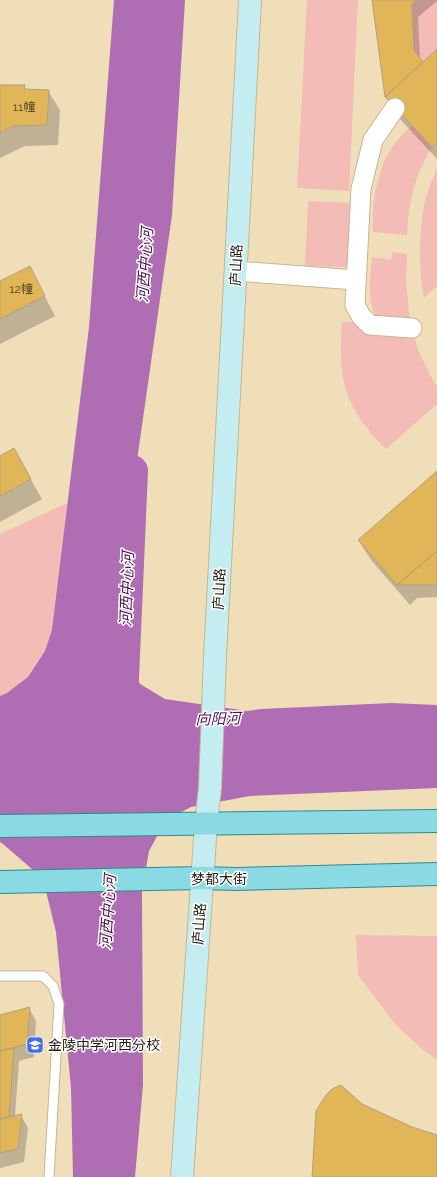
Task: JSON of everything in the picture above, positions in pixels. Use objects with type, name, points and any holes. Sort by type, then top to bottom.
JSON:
[{"type":"main road","name":"庐山路","points":[[182,1177],[202,878],[210,788],[215,657],[250,0]]},
{"type":"main road","points":[[0,826],[437,822]]},
{"type":"main road","name":"梦都大街","points":[[0,882],[202,878],[236,879],[437,874]]},
{"type":"street","points":[[395,108],[373,140],[361,189],[355,305],[361,316],[370,325],[412,328]]},
{"type":"street","points":[[236,272],[356,280]]},
{"type":"lane","points":[[0,976],[43,976],[53,986],[59,1004],[49,1177]]},
{"type":"shaded area","points":[[307,0],[358,0],[349,191],[297,188]]},
{"type":"shaded area","points":[[417,0],[437,0],[437,49],[423,62],[414,50],[412,4]]},
{"type":"shaded area","points":[[412,126],[432,147],[413,189],[407,235],[373,232],[374,201],[383,164],[393,146]]},
{"type":"shaded area","points":[[437,168],[437,286],[424,298],[420,261],[422,220],[426,197]]},
{"type":"shaded area","points":[[308,201],[352,203],[349,267],[305,266]]},
{"type":"shaded area","points":[[392,252],[407,254],[406,283],[410,321],[379,317],[372,307],[370,299],[370,280],[372,257],[391,260]]},
{"type":"shaded area","points":[[342,322],[359,322],[413,333],[419,352],[437,387],[437,404],[386,449],[363,423],[351,404],[347,393],[341,365]]},
{"type":"shaded area","points":[[67,503],[76,678],[0,720],[0,534]]},
{"type":"shaded area","points":[[356,935],[437,936],[437,1060],[422,1049],[395,1024],[358,975]]},
{"type":"water","name":"向阳河","points":[[114,0],[185,0],[172,215],[116,608],[120,650],[140,684],[165,699],[247,711],[261,709],[391,703],[437,705],[437,788],[250,796],[191,807],[166,820],[149,851],[142,891],[143,1085],[135,1177],[73,1177],[71,1088],[56,932],[45,887],[33,870],[0,842],[0,696],[7,693],[28,677],[45,651],[52,630],[89,327]]},
{"type":"building","points":[[372,0],[417,0],[412,4],[414,50],[423,62],[385,97]]},
{"type":"building","points":[[437,49],[437,143],[432,147],[385,97]]},
{"type":"building","points":[[0,85],[25,85],[24,89],[49,90],[47,125],[13,126],[0,133]]},
{"type":"building","points":[[30,266],[45,296],[0,319],[0,281]]},
{"type":"building","points":[[14,448],[31,479],[0,496],[0,456]]},
{"type":"building","points":[[437,471],[437,551],[397,585],[358,540]]},
{"type":"building","points":[[437,551],[437,585],[397,585]]},
{"type":"building","points":[[30,1007],[27,1044],[0,1051],[0,1015]]},
{"type":"building","points":[[14,1048],[9,1117],[0,1119],[0,1051]]},
{"type":"building","points":[[341,1085],[362,1104],[412,1127],[437,1135],[437,1177],[312,1177],[316,1111],[326,1095],[332,1089]]},
{"type":"building","points":[[22,1114],[18,1149],[0,1153],[0,1119]]},
{"type":"waterway","name":"河西中心河","points":[[122,701],[132,471]]},
{"type":"place","name":"金陵中学河西分校","points":[[35,1045]]}]
